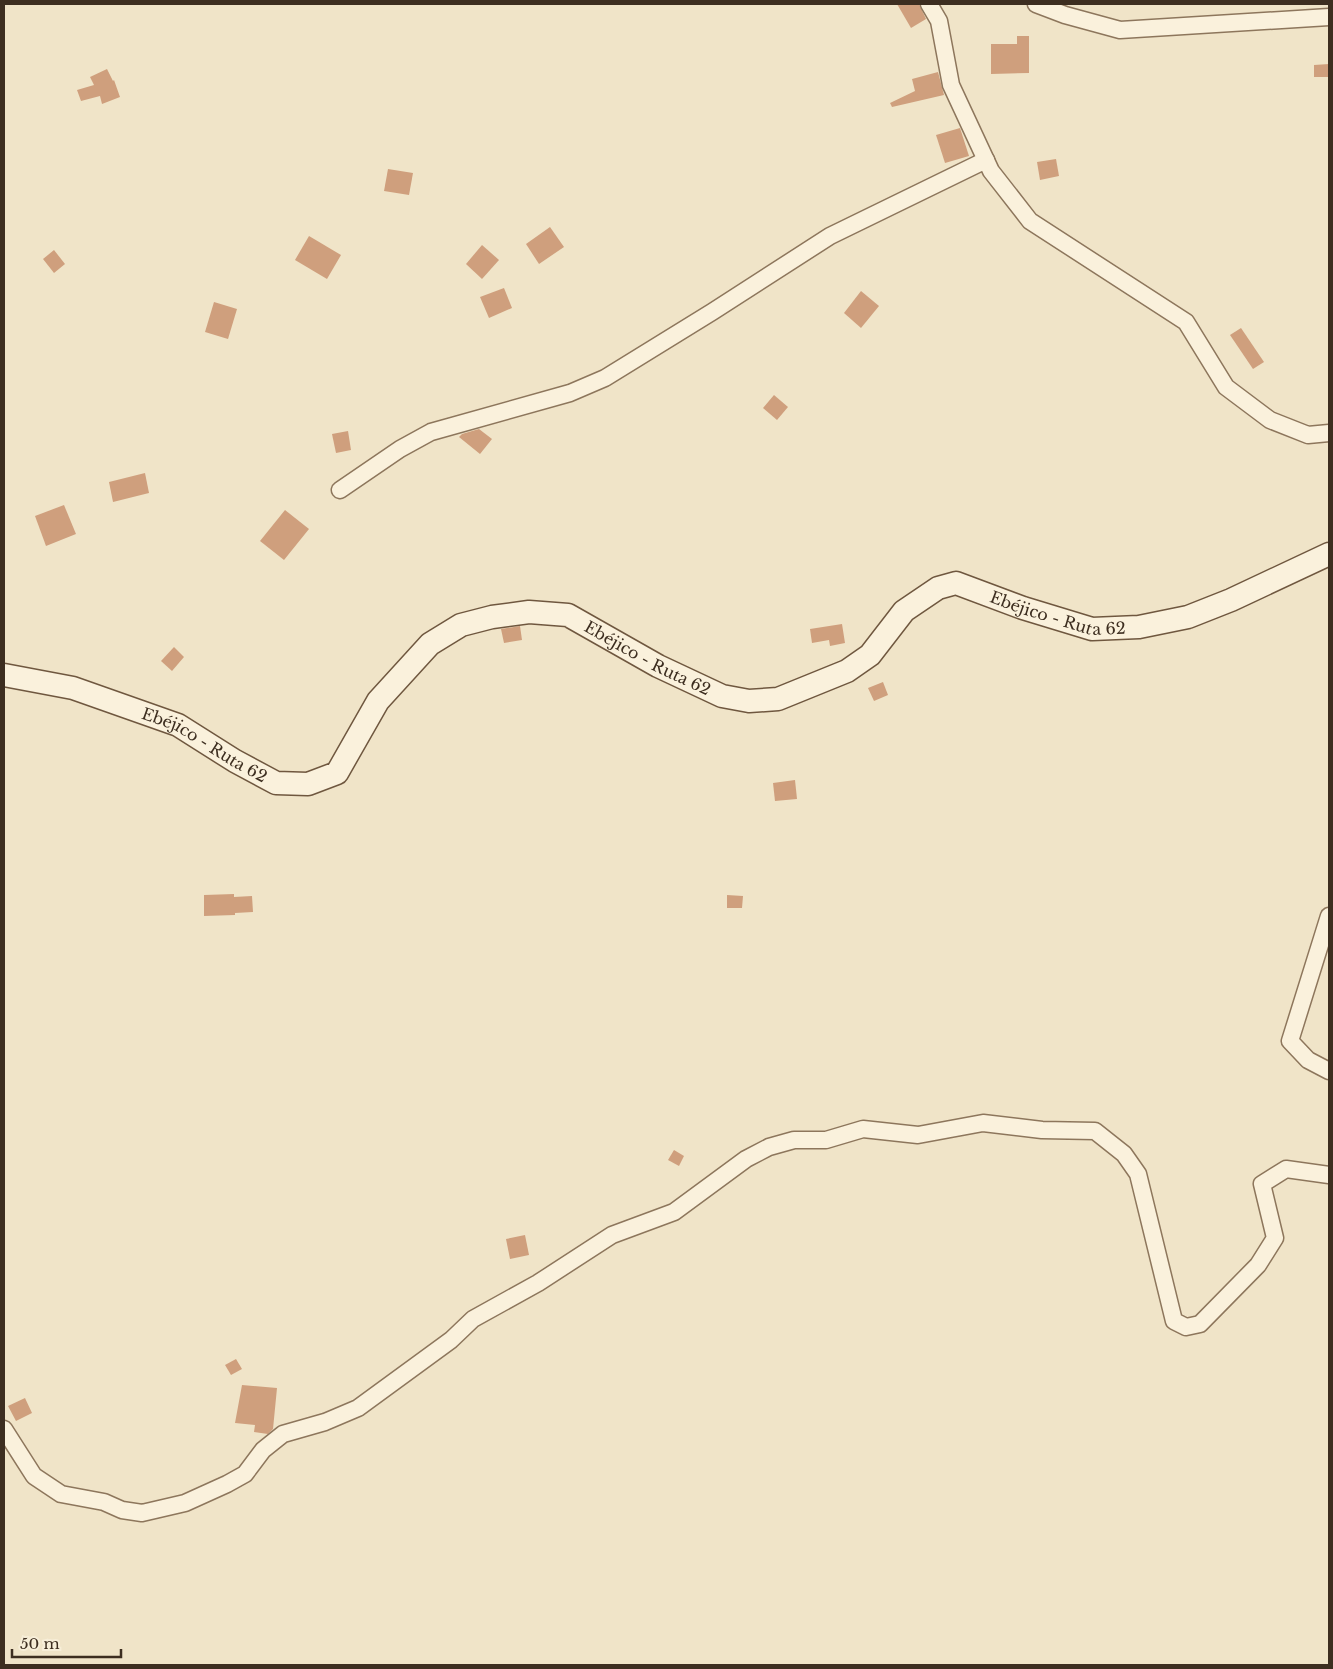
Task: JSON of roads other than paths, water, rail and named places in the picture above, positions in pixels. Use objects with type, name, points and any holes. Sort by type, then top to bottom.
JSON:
[{"type":"street","points":[[929,4],[939,21],[950,85],[991,171],[1030,221],[1186,322],[1226,387],[1270,420],[1308,434],[1329,433]]},
{"type":"street","points":[[939,21],[944,4]]},
{"type":"street","points":[[1036,4],[1065,15],[1120,30],[1329,17]]},
{"type":"street","points":[[340,490],[400,449],[432,432],[570,393],[605,378],[830,236],[986,160]]},
{"type":"street","name":"Ebéjico - Ruta 62","points":[[4,675],[73,688],[126,706],[178,725],[235,761],[276,783],[308,784],[337,773],[378,701],[430,644],[461,625],[492,617],[529,612],[568,615],[658,666],[722,696],[749,701],[768,700],[778,699],[847,671],[870,655],[904,611],[938,588],[956,583],[1023,608],[1092,629],[1139,627],[1188,616],[1231,600],[1329,554]]},
{"type":"street","points":[[1329,916],[1290,1041],[1308,1060],[1329,1071]]},
{"type":"street","points":[[4,1429],[34,1476],[61,1494],[104,1502],[122,1510],[142,1513],[185,1503],[245,1474],[263,1450],[283,1434],[325,1422],[358,1408],[451,1340],[473,1319],[538,1283],[612,1235],[674,1212],[746,1159],[769,1147],[794,1140],[826,1140],[863,1128],[918,1135],[983,1123],[1042,1130],[1095,1131],[1124,1154],[1138,1174],[1174,1321],[1186,1327],[1200,1324],[1258,1265],[1275,1238],[1262,1184],[1286,1169],[1329,1175]]}]
